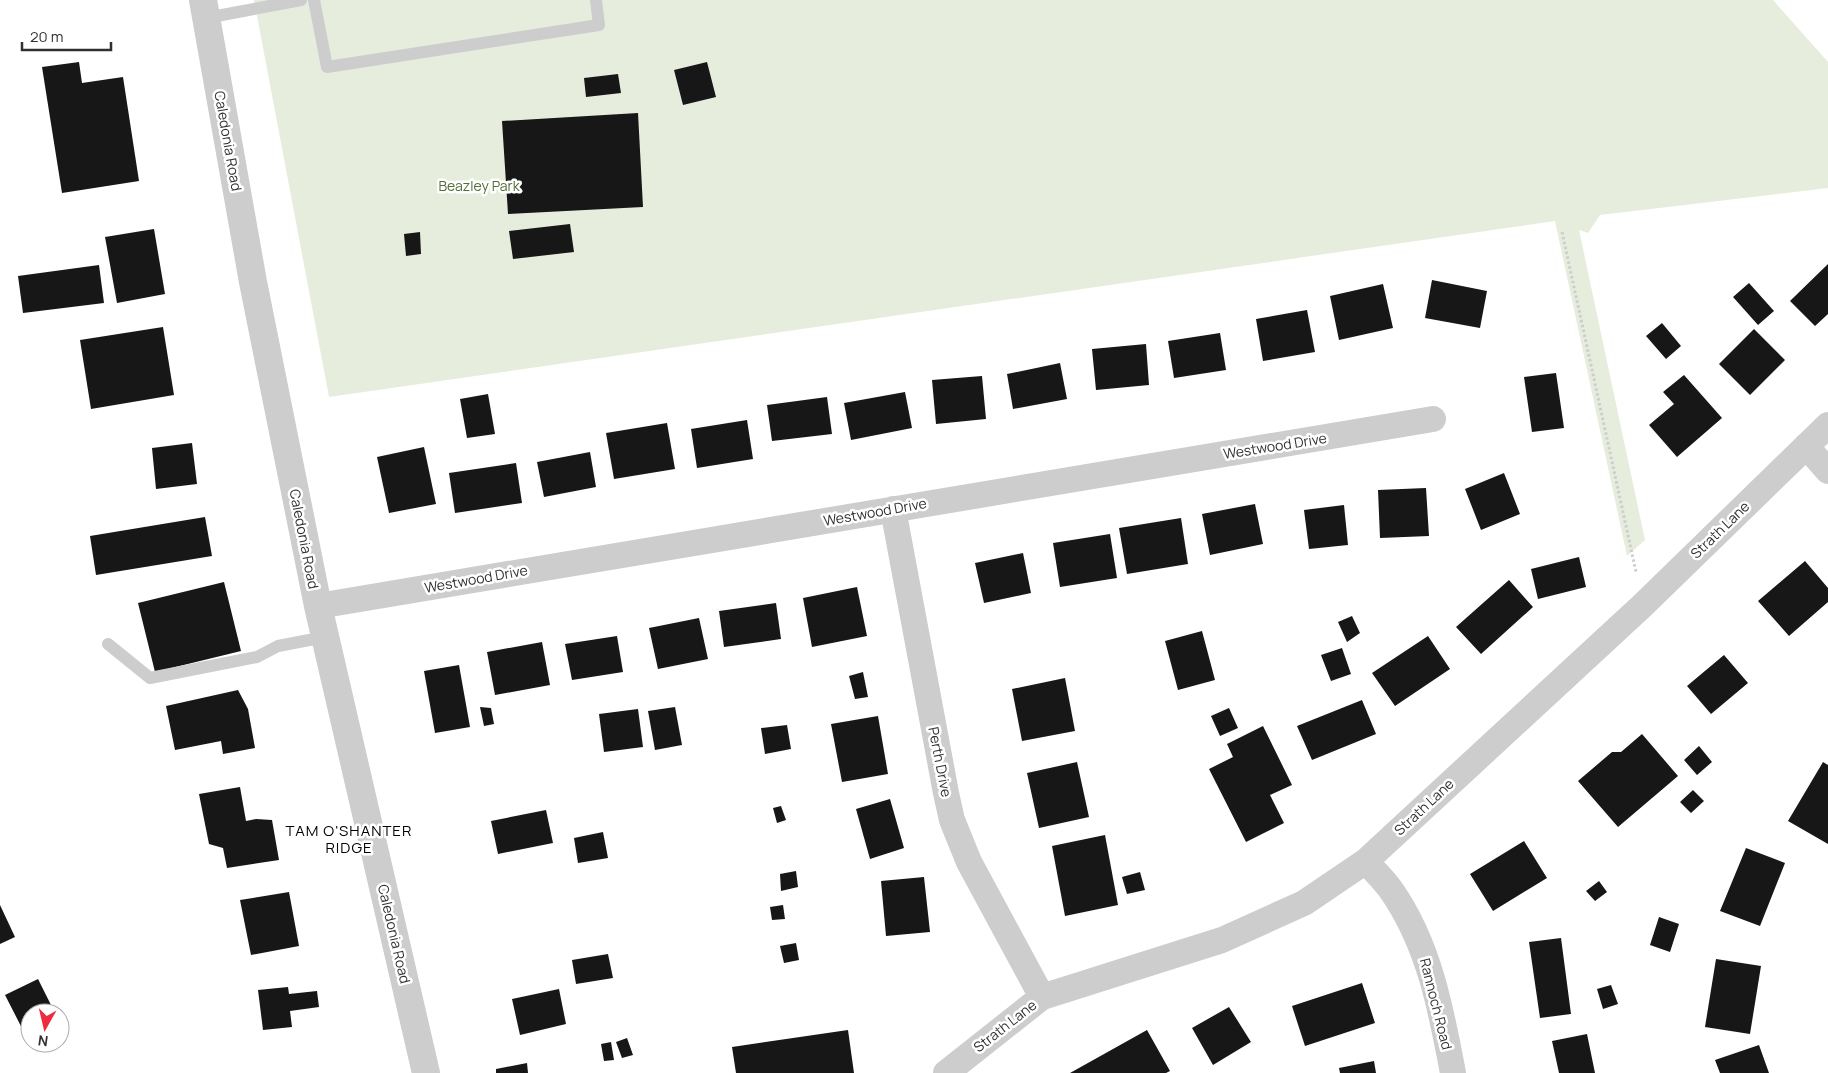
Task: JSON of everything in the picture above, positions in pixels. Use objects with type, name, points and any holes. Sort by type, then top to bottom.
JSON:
[{"type":"street","name":"Caledonia Road","points":[[205,9],[252,282],[318,606],[426,1073]]},
{"type":"street","name":"Westwood Drive","points":[[318,606],[1433,420]]},
{"type":"street","name":"Strath Lane","points":[[946,1073],[1042,997],[1222,940],[1304,903],[1366,861],[1643,605],[1828,425]]},
{"type":"street","points":[[1806,446],[1828,471]]},
{"type":"street","name":"Perth Drive","points":[[893,509],[952,820],[969,862],[1042,997]]},
{"type":"street","name":"Rannoch Road","points":[[1366,861],[1391,890],[1414,929],[1427,960],[1436,991],[1453,1073]]},
{"type":"lane","points":[[205,9],[301,0]]},
{"type":"lane","points":[[314,0],[327,67],[599,25],[596,0]]},
{"type":"lane","points":[[108,644],[150,678],[257,656],[278,646],[325,637]]},
{"type":"path","points":[[1562,232],[1643,605]]},
{"type":"green space","name":"Beazley Park","points":[[254,0],[1773,0],[1828,62],[1828,188],[1600,215],[1588,233],[1579,230],[1645,540],[1627,556],[1555,221],[329,397]]},
{"type":"building","points":[[79,62],[82,83],[123,77],[139,181],[62,193],[42,67]]},
{"type":"building","points":[[707,62],[716,97],[683,105],[674,70]]},
{"type":"building","points":[[618,74],[621,93],[586,97],[584,78]]},
{"type":"building","points":[[638,113],[643,207],[508,214],[502,121]]},
{"type":"building","points":[[570,224],[574,252],[513,259],[509,231]]},
{"type":"building","points":[[154,229],[165,294],[117,303],[105,237]]},
{"type":"building","points":[[420,232],[421,254],[406,256],[404,234]]},
{"type":"building","points":[[1828,264],[1828,314],[1815,326],[1790,301]]},
{"type":"building","points":[[99,265],[104,303],[23,313],[18,276]]},
{"type":"building","points":[[1432,280],[1487,291],[1480,328],[1425,318]]},
{"type":"building","points":[[1749,283],[1774,311],[1758,325],[1733,297]]},
{"type":"building","points":[[1383,284],[1393,328],[1339,340],[1330,296]]},
{"type":"building","points":[[1307,310],[1315,352],[1263,361],[1256,319]]},
{"type":"building","points":[[1662,323],[1681,346],[1666,359],[1646,336]]},
{"type":"building","points":[[163,327],[174,395],[91,409],[80,340]]},
{"type":"building","points":[[1754,329],[1785,360],[1750,395],[1719,364]]},
{"type":"building","points":[[1220,333],[1226,370],[1174,378],[1168,341]]},
{"type":"building","points":[[1146,344],[1149,385],[1096,390],[1092,349]]},
{"type":"building","points":[[1060,363],[1067,399],[1013,409],[1007,374]]},
{"type":"building","points":[[1556,373],[1564,428],[1532,432],[1524,377]]},
{"type":"building","points":[[1684,375],[1722,418],[1677,457],[1649,425],[1674,404],[1663,392]]},
{"type":"building","points":[[982,376],[986,419],[936,424],[932,380]]},
{"type":"building","points":[[905,392],[912,428],[851,440],[844,403]]},
{"type":"building","points":[[488,394],[495,434],[467,438],[460,399]]},
{"type":"building","points":[[827,397],[832,434],[772,441],[767,405]]},
{"type":"building","points":[[747,420],[753,459],[697,468],[691,429]]},
{"type":"building","points":[[667,423],[675,469],[614,479],[606,433]]},
{"type":"building","points":[[192,443],[197,484],[156,489],[152,448]]},
{"type":"building","points":[[424,447],[436,504],[389,513],[377,457]]},
{"type":"building","points":[[590,452],[596,487],[544,497],[537,462]]},
{"type":"building","points":[[516,463],[522,503],[455,513],[449,473]]},
{"type":"building","points":[[1504,473],[1520,514],[1481,530],[1465,489]]},
{"type":"building","points":[[1426,488],[1429,536],[1380,538],[1378,490]]},
{"type":"building","points":[[1255,504],[1263,544],[1210,555],[1202,514]]},
{"type":"building","points":[[1344,505],[1348,545],[1309,549],[1304,510]]},
{"type":"building","points":[[205,517],[212,556],[96,575],[90,536]]},
{"type":"building","points":[[1181,518],[1188,564],[1127,574],[1119,528]]},
{"type":"building","points":[[1110,534],[1117,578],[1060,587],[1053,543]]},
{"type":"building","points":[[1023,553],[1031,593],[984,603],[975,563]]},
{"type":"building","points":[[1579,557],[1586,587],[1538,599],[1531,569]]},
{"type":"building","points":[[1805,561],[1828,588],[1828,602],[1789,636],[1758,601]]},
{"type":"building","points":[[1509,580],[1533,607],[1481,654],[1456,627]]},
{"type":"building","points":[[224,582],[241,651],[155,672],[138,603]]},
{"type":"building","points":[[857,587],[867,636],[812,647],[803,598]]},
{"type":"building","points":[[776,603],[781,639],[724,647],[719,611]]},
{"type":"building","points":[[1352,616],[1360,633],[1347,642],[1338,622]]},
{"type":"building","points":[[699,618],[708,659],[658,669],[649,628]]},
{"type":"building","points":[[1202,631],[1215,680],[1178,690],[1165,641]]},
{"type":"building","points":[[617,636],[623,672],[572,680],[565,644]]},
{"type":"building","points":[[1428,636],[1450,669],[1395,706],[1372,673]]},
{"type":"building","points":[[542,642],[550,685],[495,695],[487,652]]},
{"type":"building","points":[[1342,648],[1351,674],[1331,681],[1321,655]]},
{"type":"building","points":[[1724,655],[1748,683],[1711,714],[1687,686]]},
{"type":"building","points":[[459,665],[470,727],[435,733],[424,671]]},
{"type":"building","points":[[863,672],[868,697],[855,699],[849,676]]},
{"type":"building","points":[[1065,678],[1075,731],[1022,741],[1012,689]]},
{"type":"building","points":[[238,690],[248,709],[255,748],[223,754],[221,741],[175,750],[166,706]]},
{"type":"building","points":[[1362,700],[1376,734],[1312,760],[1297,726]]},
{"type":"building","points":[[480,707],[491,708],[494,724],[484,726]]},
{"type":"building","points":[[675,707],[682,745],[655,750],[648,711]]},
{"type":"building","points":[[1229,708],[1238,728],[1220,736],[1211,716]]},
{"type":"building","points":[[638,709],[643,747],[604,752],[599,714]]},
{"type":"building","points":[[878,716],[888,774],[842,782],[831,724]]},
{"type":"building","points":[[787,725],[791,749],[765,754],[761,728]]},
{"type":"building","points":[[1263,726],[1292,785],[1270,795],[1284,823],[1246,842],[1209,769],[1233,757],[1227,744]]},
{"type":"building","points":[[1642,734],[1678,776],[1618,827],[1578,781],[1612,752],[1621,752]]},
{"type":"building","points":[[1699,746],[1712,762],[1697,775],[1684,760]]},
{"type":"building","points":[[1077,762],[1089,817],[1039,828],[1027,773]]},
{"type":"building","points":[[1823,762],[1828,765],[1828,844],[1788,821]]},
{"type":"building","points":[[240,787],[246,821],[256,819],[272,820],[279,860],[227,868],[223,848],[209,844],[199,794]]},
{"type":"building","points":[[1693,790],[1704,801],[1691,813],[1680,802]]},
{"type":"building","points":[[890,799],[904,848],[870,859],[856,809]]},
{"type":"building","points":[[781,806],[786,820],[777,823],[773,808]]},
{"type":"building","points":[[546,810],[553,843],[498,854],[491,821]]},
{"type":"building","points":[[603,832],[608,858],[578,863],[574,838]]},
{"type":"building","points":[[1105,835],[1118,905],[1065,916],[1052,846]]},
{"type":"building","points":[[1524,841],[1547,878],[1493,911],[1470,874]]},
{"type":"building","points":[[1746,848],[1785,863],[1760,926],[1720,911]]},
{"type":"building","points":[[796,871],[798,887],[781,891],[780,874]]},
{"type":"building","points":[[1140,872],[1145,890],[1127,894],[1122,877]]},
{"type":"building","points":[[924,877],[930,932],[886,936],[881,881]]},
{"type":"building","points":[[1599,881],[1607,892],[1595,901],[1586,891]]},
{"type":"building","points":[[289,892],[299,946],[251,955],[240,900]]},
{"type":"building","points":[[0,905],[15,937],[0,944]]},
{"type":"building","points":[[783,905],[785,919],[772,920],[770,907]]},
{"type":"building","points":[[1659,917],[1679,924],[1670,952],[1650,945]]},
{"type":"building","points":[[1561,938],[1571,1014],[1540,1018],[1529,942]]},
{"type":"building","points":[[796,943],[799,960],[784,963],[780,946]]},
{"type":"building","points":[[608,954],[613,978],[576,984],[572,960]]},
{"type":"building","points":[[1716,959],[1761,966],[1750,1034],[1705,1027]]},
{"type":"building","points":[[38,979],[50,1003],[20,1003],[20,1024],[5,995]]},
{"type":"building","points":[[1362,983],[1375,1023],[1305,1046],[1292,1006]]},
{"type":"building","points":[[1611,985],[1618,1004],[1603,1009],[1597,989]]},
{"type":"building","points":[[288,987],[289,994],[317,991],[319,1007],[290,1011],[292,1027],[263,1030],[258,990]]},
{"type":"building","points":[[559,989],[566,1024],[520,1035],[512,999]]},
{"type":"building","points":[[1229,1007],[1251,1042],[1213,1065],[1192,1028]]},
{"type":"building","points":[[848,1030],[854,1073],[736,1073],[732,1047]]},
{"type":"building","points":[[1147,1030],[1170,1071],[1166,1073],[1070,1073]]},
{"type":"building","points":[[1587,1034],[1595,1073],[1559,1073],[1552,1041]]},
{"type":"building","points":[[627,1038],[633,1055],[622,1058],[616,1042]]},
{"type":"building","points":[[611,1042],[614,1060],[604,1061],[601,1044]]},
{"type":"building","points":[[1759,1045],[1769,1073],[1720,1073],[1715,1060]]},
{"type":"building","points":[[1374,1061],[1376,1073],[1340,1073],[1339,1068]]},
{"type":"building","points":[[527,1063],[528,1073],[496,1073],[496,1069]]},
{"type":"district","name":"TAM O'SHANTER RIDGE","points":[[349,840]]}]
